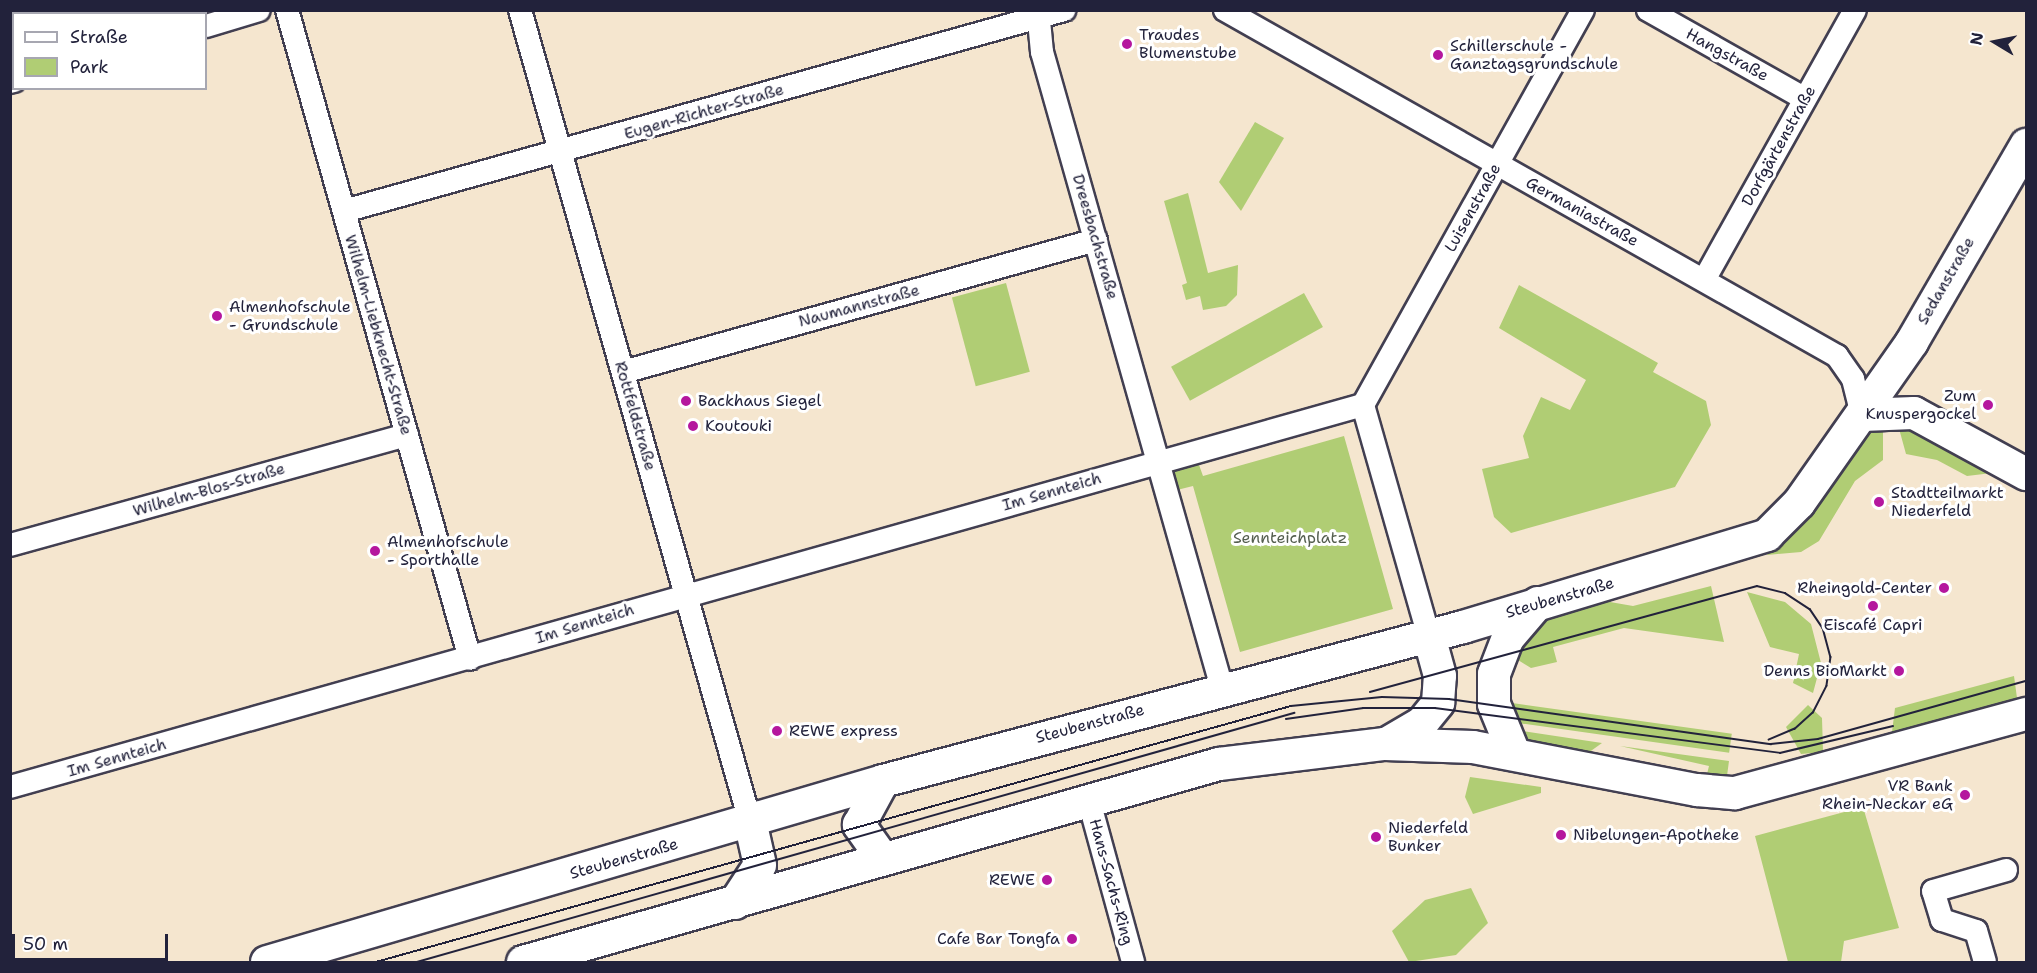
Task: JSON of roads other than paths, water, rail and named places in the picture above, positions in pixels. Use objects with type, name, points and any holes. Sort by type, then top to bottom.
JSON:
[{"type":"street","points":[[207,26],[259,10]]},
{"type":"street","name":"Wilhelm-Liebknecht-Straße","points":[[287,10],[470,659]]},
{"type":"street","name":"Rottfeldstraße","points":[[520,10],[750,821]]},
{"type":"street","name":"Eugen-Richter-Straße","points":[[344,211],[560,152],[1038,14],[1064,10]]},
{"type":"street","name":"Germaniastraße","points":[[1225,10],[1837,356],[1853,379],[1862,415]]},
{"type":"street","name":"Luisenstraße","points":[[1364,405],[1583,10]]},
{"type":"street","name":"Hangstraße","points":[[1648,10],[1805,99]]},
{"type":"street","name":"Dorfgärtenstraße","points":[[1704,280],[1855,10]]},
{"type":"street","name":"Dreesbachstraße","points":[[1038,14],[1042,52],[1159,462]]},
{"type":"street","name":"Sedanstraße","points":[[1862,415],[1904,352],[2026,145]]},
{"type":"street","name":"Naumannstraße","points":[[623,372],[1096,240]]},
{"type":"street","points":[[1904,352],[1904,390],[1914,413]]},
{"type":"street","points":[[1222,688],[1159,462],[1364,405],[1440,676],[1438,703],[1422,723],[1385,744]]},
{"type":"street","points":[[1862,415],[1914,413],[2026,474]]},
{"type":"street","name":"Steubenstraße","points":[[267,963],[883,781],[1222,688],[1429,636],[1767,535],[1787,518],[1862,415]]},
{"type":"street","name":"Wilhelm-Blos-Straße","points":[[10,545],[407,435]]},
{"type":"street","name":"Im Sennteich","points":[[10,787],[470,659],[686,594],[1159,462]]},
{"type":"street","points":[[1514,753],[1494,704],[1494,674],[1508,638],[1538,603]]},
{"type":"street","points":[[523,963],[1219,764],[1385,744],[1514,753],[1697,790],[1735,793],[2026,714]]},
{"type":"street","points":[[883,781],[859,825],[883,860]]},
{"type":"street","name":"Hans-Sachs-Ring","points":[[1089,801],[1133,963]]},
{"type":"street","points":[[735,903],[760,865],[750,821]]},
{"type":"street","points":[[1985,963],[1976,931],[1942,920],[1933,891],[2006,870]]},
{"type":"tram line","points":[[1370,692],[1757,586],[1785,593],[1810,609],[1823,628],[1831,657],[1827,686],[1813,713],[1795,729],[1769,740]]},
{"type":"tram line","points":[[376,962],[1291,706],[1382,697],[1449,699],[1771,744],[1818,739],[2026,681]]},
{"type":"tram line","points":[[1286,719],[1363,708],[1435,708],[1780,753],[1893,726]]},
{"type":"tram line","points":[[417,962],[1294,713]]},
{"type":"place","name":"Traudes Blumenstube","points":[[1127,44]]},
{"type":"place","name":"Schillerschule - Ganztagsgrundschule","points":[[1438,55]]},
{"type":"place","name":"Almenhofschule - Grundschule","points":[[217,316]]},
{"type":"place","name":"Backhaus Siegel","points":[[686,401]]},
{"type":"place","name":"Zum Knuspergockel","points":[[1988,405]]},
{"type":"place","name":"Koutouki","points":[[693,426]]},
{"type":"place","name":"Stadtteilmarkt Niederfeld","points":[[1879,502]]},
{"type":"place","name":"Almenhofschule - Sporthalle","points":[[375,551]]},
{"type":"place","name":"Rheingold-Center","points":[[1944,588]]},
{"type":"place","name":"Eiscafé Capri","points":[[1873,606]]},
{"type":"place","name":"Denns BioMarkt","points":[[1899,671]]},
{"type":"place","name":"REWE express","points":[[777,731]]},
{"type":"place","name":"VR Bank Rhein-Neckar eG","points":[[1965,795]]},
{"type":"place","name":"Nibelungen-Apotheke","points":[[1561,835]]},
{"type":"place","name":"Niederfeld Bunker","points":[[1376,837]]},
{"type":"place","name":"REWE","points":[[1047,880]]},
{"type":"place","name":"Cafe Bar Tongfa","points":[[1072,939]]},
{"type":"park label","name":"Sennteichplatz","points":[[1290,538]]}]
